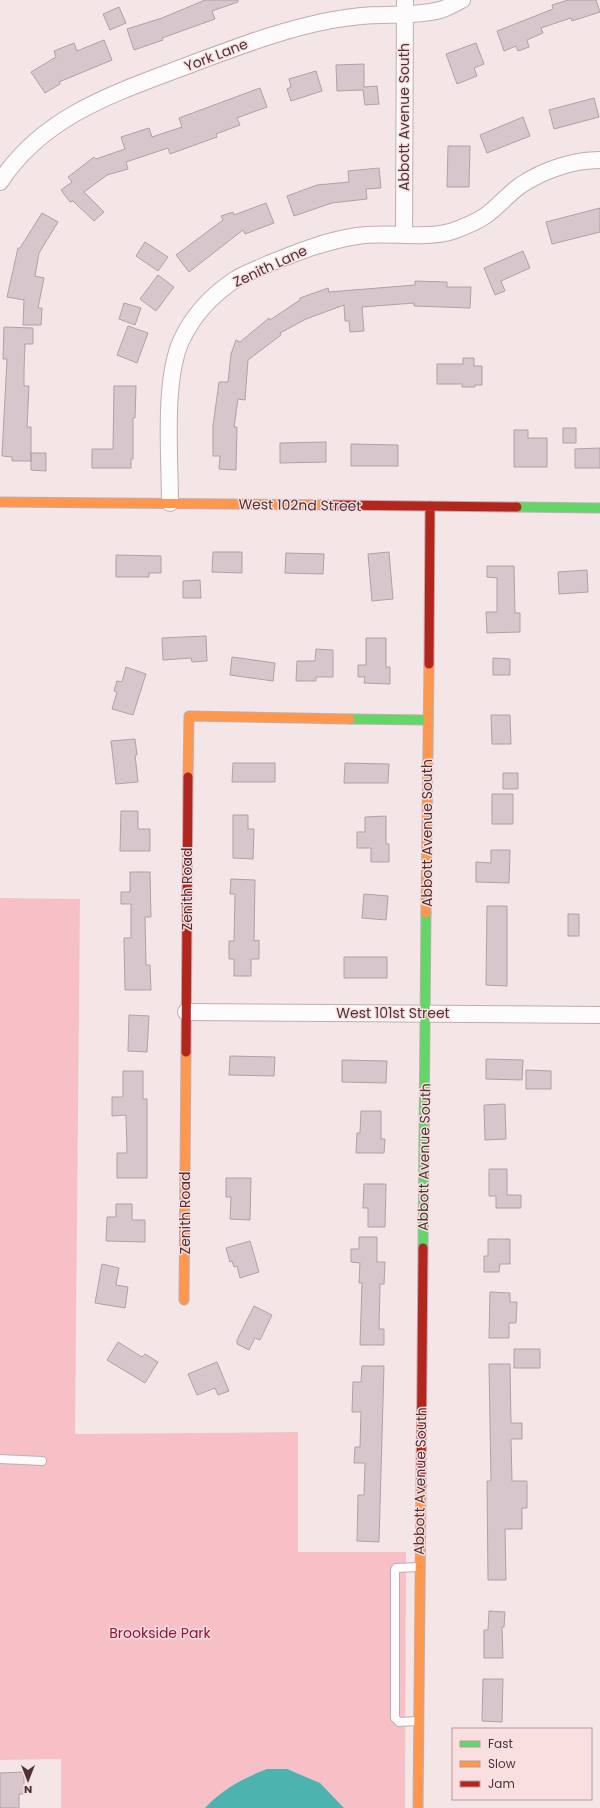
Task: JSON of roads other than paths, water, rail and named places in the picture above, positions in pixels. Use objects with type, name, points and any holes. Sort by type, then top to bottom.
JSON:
[{"type":"street","name":"York Lane","points":[[0,182],[24,153],[49,130],[79,110],[112,95],[268,36],[306,25],[345,18],[384,15],[405,8],[440,10],[462,0]]},
{"type":"street","name":"Abbott Avenue South","points":[[404,234],[405,8]]},
{"type":"street","name":"Zenith Lane","points":[[170,503],[170,396],[173,375],[181,341],[195,317],[214,295],[237,278],[308,247],[359,236],[449,232],[468,226],[486,215],[522,185],[544,172],[570,164],[600,160]]},
{"type":"street","name":"West 102nd Street","points":[[0,502],[600,508]]},
{"type":"street","name":"Abbott Avenue South","points":[[418,1808],[419,1567],[426,1013],[430,506]]},
{"type":"street","name":"Zenith Road","points":[[184,1300],[189,716],[428,720]]},
{"type":"street","name":"West 101st Street","points":[[186,1012],[600,1015]]},
{"type":"lane","points":[[0,1459],[42,1461]]},
{"type":"lane","points":[[418,1722],[399,1722],[395,1718],[395,1570],[396,1568],[419,1567]]},
{"type":"water","points":[[267,1769],[287,1769],[320,1783],[344,1808],[205,1808],[233,1785]]},
{"type":"park label","name":"Brookside Park","points":[[160,1633]]}]
